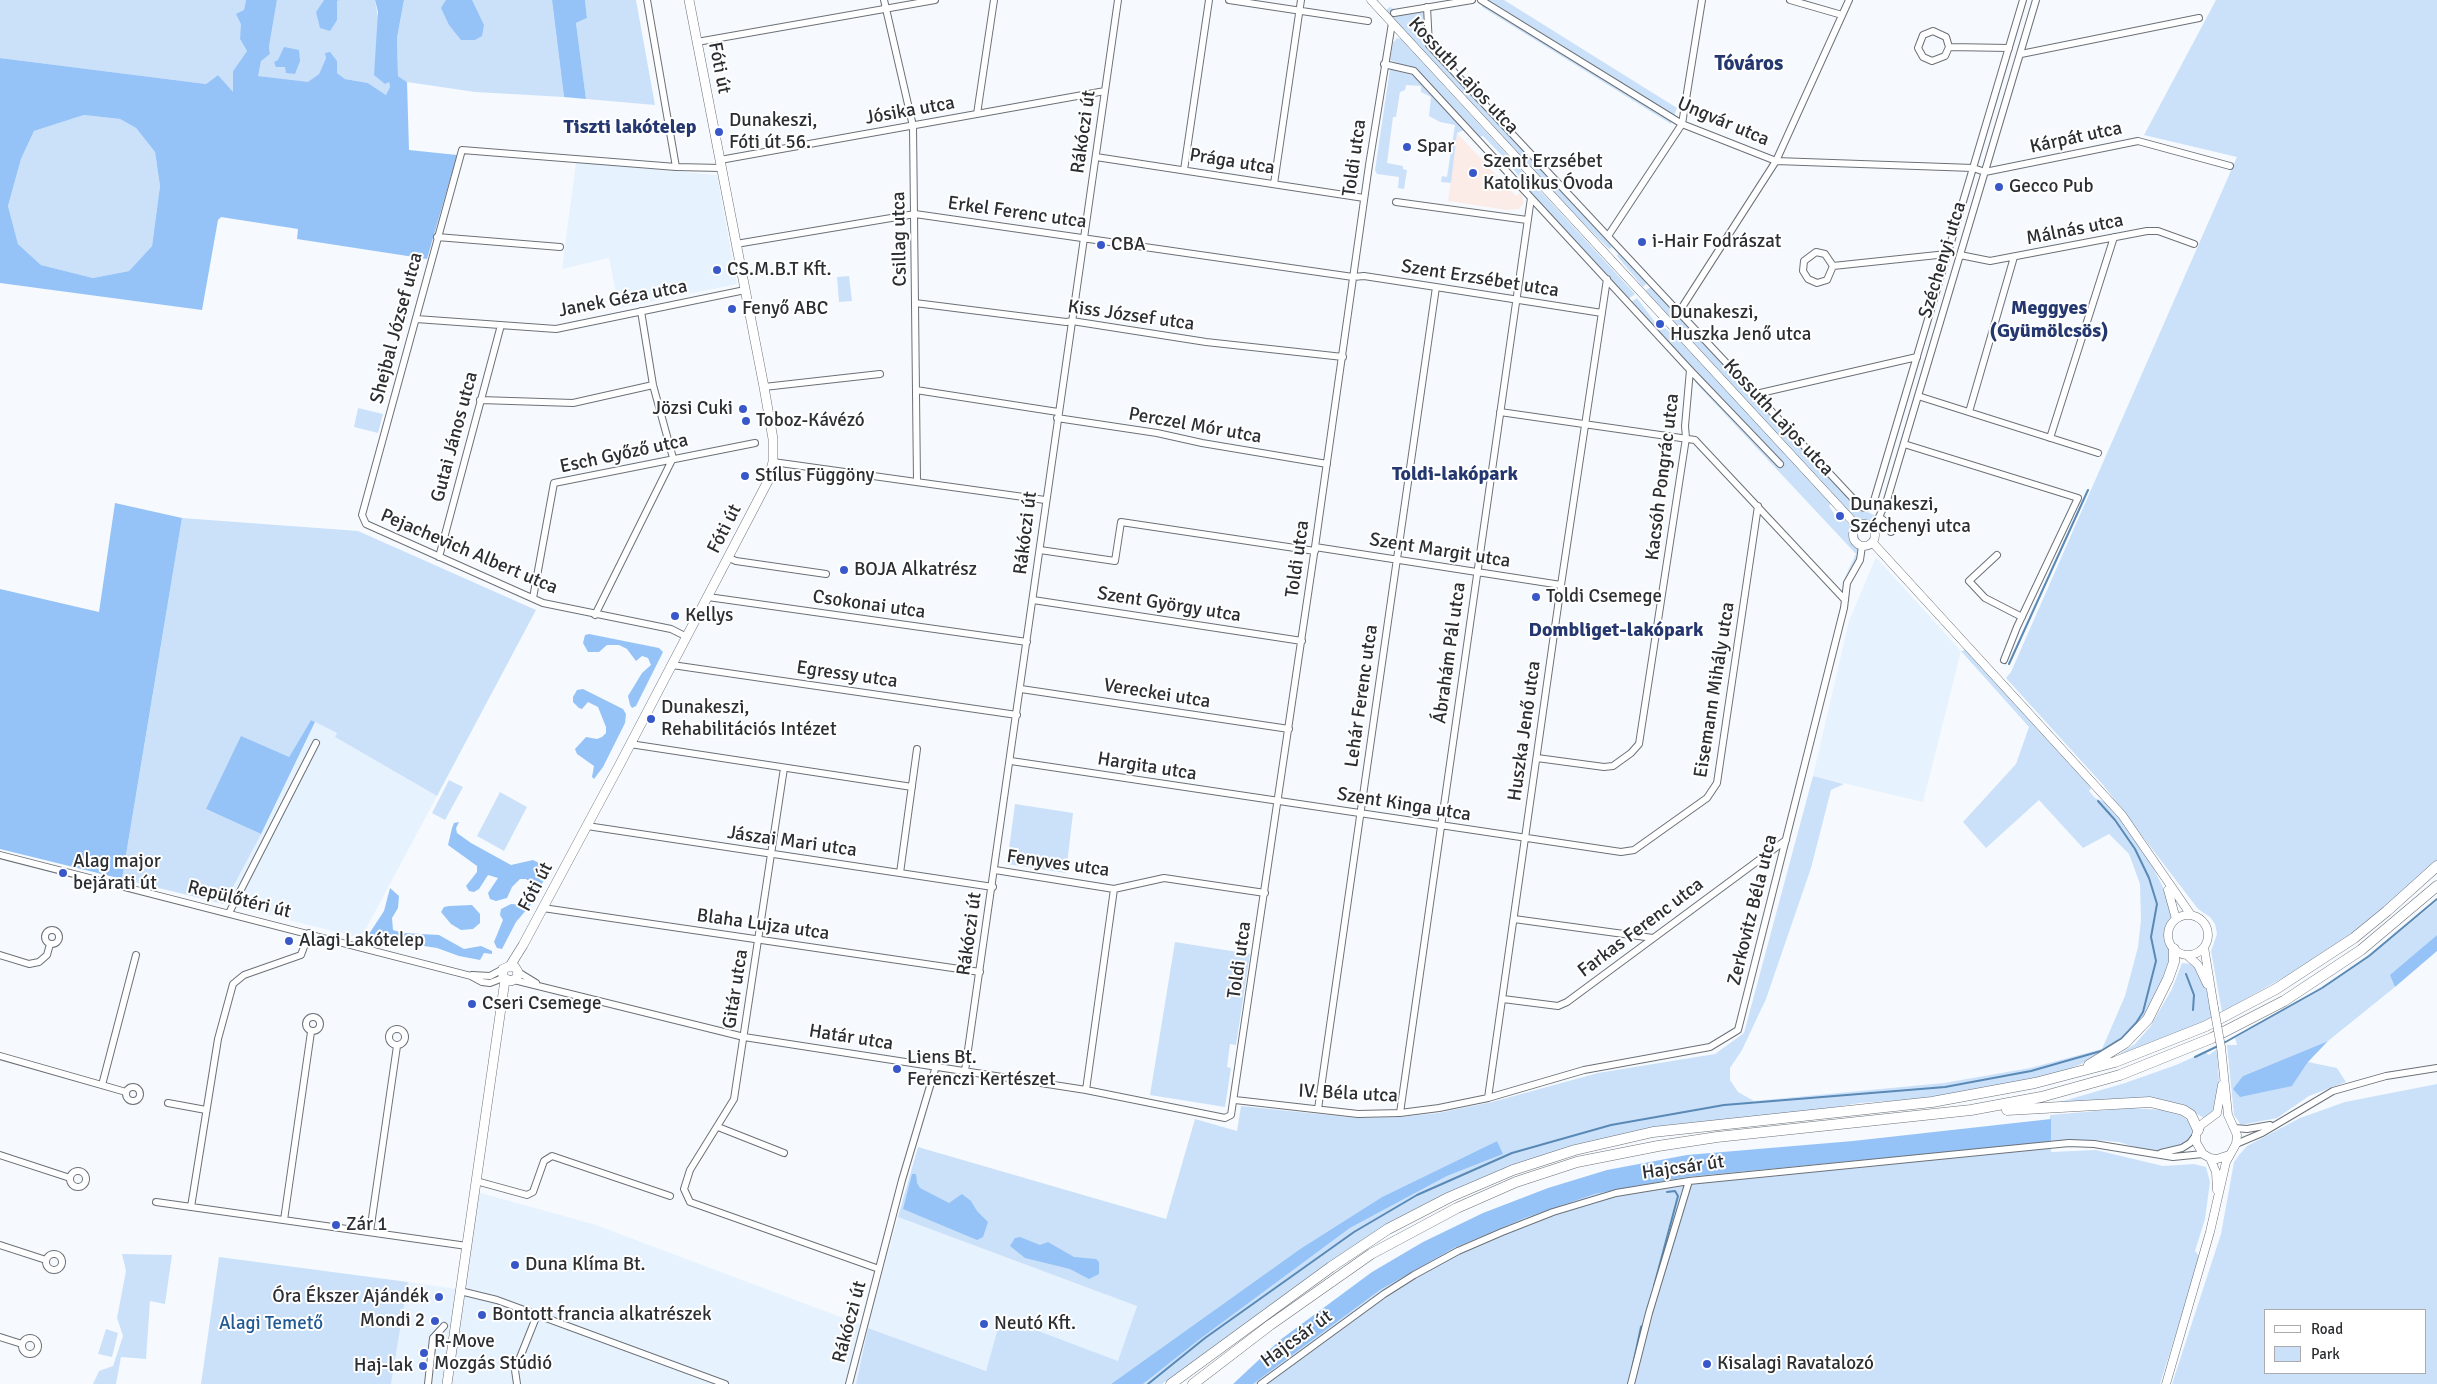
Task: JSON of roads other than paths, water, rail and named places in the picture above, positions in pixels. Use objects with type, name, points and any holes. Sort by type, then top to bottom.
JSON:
[{"type":"highway","points":[[1172,1384],[1271,1310],[1380,1234],[1450,1197],[1513,1170],[1575,1150],[1653,1132],[1932,1102],[2012,1088],[2072,1074],[2172,1041],[2239,1010],[2276,989],[2354,938],[2437,866]]},
{"type":"highway","points":[[1971,1110],[2041,1097],[2096,1082],[2150,1065],[2212,1038],[2261,1013],[2320,979],[2397,922],[2437,886]]},
{"type":"highway","points":[[2072,1074],[2113,1052],[2142,1027],[2159,1000],[2168,980],[2174,962],[2174,949]]},
{"type":"highway","points":[[1193,1384],[1270,1325],[1371,1254],[1457,1208],[1516,1182],[1577,1162],[1717,1137],[1971,1110],[2150,1102],[2183,1110],[2191,1115],[2197,1132]]},
{"type":"main road","name":"Fóti út","points":[[447,1384],[503,1000],[510,974],[523,945],[729,558],[768,481],[773,462],[773,439],[764,387],[689,0]]},
{"type":"street","points":[[647,0],[676,167]]},
{"type":"street","name":"Csillag utca","points":[[884,0],[913,126],[917,482]]},
{"type":"street","points":[[697,42],[935,0]]},
{"type":"street","points":[[977,114],[994,0]]},
{"type":"street","name":"Rákóczi út","points":[[965,1071],[1011,761],[1040,550],[1045,500],[1118,0]]},
{"type":"street","points":[[1184,170],[1209,0]]},
{"type":"street","points":[[1229,0],[1368,21]]},
{"type":"street","points":[[1274,184],[1301,0]]},
{"type":"street","name":"Kossuth Lajos utca","points":[[1371,0],[1857,526]]},
{"type":"street","points":[[1394,13],[1472,0]]},
{"type":"street","name":"Ungvár utca","points":[[1480,0],[1682,124],[1776,161],[1973,168],[1985,172]]},
{"type":"street","points":[[1608,236],[1682,124],[1702,0]]},
{"type":"street","points":[[1790,0],[1842,15]]},
{"type":"street","points":[[1679,312],[1776,161],[1849,0]]},
{"type":"street","name":"Széchenyi utca","points":[[1870,507],[1873,504],[2023,0]]},
{"type":"street","name":"Széchenyi utca","points":[[1872,526],[1888,500],[2036,0]]},
{"type":"street","name":"Kossuth Lajos utca","points":[[1427,7],[1429,45],[1861,507],[1870,507]]},
{"type":"street","points":[[2020,54],[2199,18]]},
{"type":"street","name":"Toldi utca","points":[[1235,1100],[1328,464],[1364,198],[1392,23]]},
{"type":"street","points":[[1932,31],[1946,37],[1948,47],[1941,59],[1932,62],[1923,57],[1918,48],[1920,38],[1932,31]]},
{"type":"street","points":[[1948,47],[2009,48]]},
{"type":"street","points":[[1384,64],[1414,71],[1690,370],[1780,464]]},
{"type":"street","name":"Jósika utca","points":[[462,150],[676,167],[720,164],[1105,91]]},
{"type":"street","name":"Kárpát utca","points":[[1985,172],[2138,141],[2230,166]]},
{"type":"street","name":"Shejbal József utca","points":[[362,514],[462,150]]},
{"type":"street","name":"Prága utca","points":[[1096,157],[1364,198]]},
{"type":"street","name":"Ábrahám Pál utca","points":[[1400,1113],[1531,198]]},
{"type":"street","points":[[1396,202],[1527,220]]},
{"type":"street","name":"Erkel Ferenc utca","points":[[736,244],[915,214],[1353,277]]},
{"type":"street","name":"Málnás utca","points":[[1960,256],[1990,261],[2114,237],[2158,231],[2194,244]]},
{"type":"street","points":[[437,237],[560,247]]},
{"type":"street","points":[[2050,438],[2114,237]]},
{"type":"street","points":[[1816,252],[1829,257],[1833,266],[1831,276],[1823,282],[1812,282],[1804,275],[1803,271],[1807,256],[1816,252]]},
{"type":"street","points":[[1833,266],[1947,254]]},
{"type":"street","points":[[1969,412],[2014,257]]},
{"type":"street","name":"Szent Erzsébet utca","points":[[1353,277],[1364,276],[1602,314]]},
{"type":"street","name":"Huszka Jenő utca","points":[[1488,1098],[1561,585],[1607,279]]},
{"type":"street","name":"Lehár Ferenc utca","points":[[1318,1110],[1436,287]]},
{"type":"street","name":"Janek Géza utca","points":[[416,319],[556,329],[745,290]]},
{"type":"street","name":"Kiss József utca","points":[[916,302],[1066,322],[1072,321],[1206,342],[1343,357]]},
{"type":"street","points":[[595,615],[673,458],[653,384],[641,311]]},
{"type":"street","name":"Gutai János utca","points":[[440,557],[501,325]]},
{"type":"street","points":[[1756,394],[1917,356]]},
{"type":"street","name":"Kacsóh Pongrác utca","points":[[1537,758],[1604,767],[1613,766],[1631,753],[1639,744],[1686,438],[1685,426],[1690,370]]},
{"type":"street","points":[[764,387],[880,374]]},
{"type":"street","points":[[480,400],[573,403],[653,384]]},
{"type":"street","name":"Perczel Mór utca","points":[[916,390],[1157,433],[1202,443],[1328,464]]},
{"type":"street","points":[[1918,396],[2098,453]]},
{"type":"street","points":[[1500,412],[1694,440],[1845,600]]},
{"type":"street","name":"Esch Győző utca","points":[[533,598],[554,483],[755,443]]},
{"type":"street","points":[[1904,444],[2078,498],[2017,627],[2004,660]]},
{"type":"street","points":[[773,462],[1045,500]]},
{"type":"street","name":"Eisemann Mihály utca","points":[[1526,838],[1621,852],[1634,850],[1706,798],[1714,790],[1720,766],[1758,506]]},
{"type":"street","name":"Pejachevich Albert utca","points":[[362,514],[366,524],[544,603],[595,615],[671,629],[687,636]]},
{"type":"street","points":[[1879,517],[1890,525],[1891,532]]},
{"type":"street","name":"Szent Margit utca","points":[[1040,550],[1115,561],[1121,522],[1396,559],[1561,585]]},
{"type":"street","points":[[1865,524],[1872,526],[1876,536],[1873,543],[1862,546],[1854,540],[1853,532],[1857,526],[1865,524]]},
{"type":"street","points":[[1873,543],[2122,815],[2162,876],[2191,915],[2200,920],[2206,928],[2208,938],[2204,947],[2199,952],[2188,955]]},
{"type":"street","name":"Zerkovitz Béla utca","points":[[1488,1098],[1584,1070],[1710,1047],[1735,1033],[1740,1024],[1786,840],[1845,600],[1847,583],[1860,560],[1862,546]]},
{"type":"street","points":[[1997,555],[1969,581],[1985,598],[2022,617]]},
{"type":"street","points":[[729,558],[736,561],[826,574]]},
{"type":"street","name":"Csokonai utca","points":[[708,597],[1027,642]]},
{"type":"street","name":"Szent György utca","points":[[1033,600],[1302,641]]},
{"type":"street","name":"Egressy utca","points":[[672,665],[1017,715]]},
{"type":"street","name":"Vereckei utca","points":[[1021,689],[1289,729]]},
{"type":"street","points":[[228,913],[316,744]]},
{"type":"street","points":[[630,744],[912,787]]},
{"type":"street","points":[[900,874],[917,750]]},
{"type":"street","name":"Hargita utca","points":[[1011,761],[1278,802]]},
{"type":"street","name":"Gitár utca","points":[[784,768],[734,1099],[690,1170],[684,1189],[690,1202],[879,1269]]},
{"type":"street","name":"Szent Kinga utca","points":[[1278,802],[1526,838]]},
{"type":"street","name":"Jászai Mari utca","points":[[587,826],[992,887]]},
{"type":"street","name":"Farkas Ferenc utca","points":[[1503,999],[1558,1006],[1567,1002],[1786,840]]},
{"type":"street","name":"Repülőtéri út","points":[[0,855],[471,976],[490,983],[503,1000]]},
{"type":"street","name":"Fenyves utca","points":[[995,870],[1114,888],[1164,878],[1265,893]]},
{"type":"street","points":[[2162,876],[2172,900],[2176,919]]},
{"type":"street","points":[[1086,1090],[1114,888]]},
{"type":"street","name":"Blaha Lujza utca","points":[[543,908],[980,972]]},
{"type":"street","points":[[2191,915],[2176,919],[2168,931],[2168,937],[2174,949],[2188,955],[2198,965],[2210,990]]},
{"type":"street","points":[[1514,919],[1653,938]]},
{"type":"street","points":[[191,1207],[218,1039],[233,984],[244,975],[301,955],[309,933]]},
{"type":"street","points":[[0,955],[29,964],[39,962],[47,955],[50,944]]},
{"type":"street","points":[[2166,1384],[2229,1155],[2236,1144],[2237,1135],[2232,1126],[2204,947]]},
{"type":"street","points":[[102,1085],[136,955]]},
{"type":"street","points":[[490,983],[510,974]]},
{"type":"street","name":"Repülőtéri út","points":[[471,976],[510,974]]},
{"type":"street","name":"Határ utca","points":[[510,974],[541,986],[744,1037],[1086,1090],[1225,1118],[1231,1116],[1235,1100]]},
{"type":"street","points":[[284,1220],[311,1032]]},
{"type":"street","points":[[370,1232],[397,1046]]},
{"type":"street","points":[[0,1056],[126,1092]]},
{"type":"street","name":"Rákóczi út","points":[[849,1384],[906,1163],[936,1066]]},
{"type":"street","points":[[2236,1144],[2279,1123],[2320,1097],[2347,1086],[2437,1068]]},
{"type":"street","points":[[2216,1207],[2216,1172],[2207,1156],[2199,1148],[2197,1132],[2201,1125],[2211,1119],[2219,1107],[2224,1073]]},
{"type":"street","name":"IV. Béla utca","points":[[1235,1100],[1358,1114],[1400,1113],[1439,1108],[1488,1098]]},
{"type":"street","points":[[168,1103],[206,1110]]},
{"type":"street","points":[[2211,1119],[2224,1120],[2232,1126],[2258,1129],[2279,1123]]},
{"type":"street","points":[[718,1127],[784,1153]]},
{"type":"street","name":"Hajcsár út","points":[[2157,1154],[2182,1148],[2190,1144],[2197,1132]]},
{"type":"street","name":"Hajcsár út","points":[[1261,1384],[1384,1294],[1458,1252],[1553,1212],[1616,1194],[1689,1181],[2069,1143],[2094,1144],[2173,1157],[2207,1156]]},
{"type":"street","points":[[0,1155],[70,1178]]},
{"type":"street","points":[[2207,1156],[2217,1159],[2229,1155]]},
{"type":"street","points":[[476,1181],[527,1194],[533,1192],[544,1161],[552,1156],[670,1196]]},
{"type":"street","points":[[1631,1384],[1649,1314],[1689,1181]]},
{"type":"street","points":[[156,1202],[467,1246]]},
{"type":"street","points":[[0,1245],[46,1260]]},
{"type":"street","points":[[460,1291],[497,1300],[725,1384]]},
{"type":"street","points":[[518,1384],[515,1370],[537,1315]]},
{"type":"street","points":[[428,1384],[433,1338],[444,1326]]},
{"type":"street","points":[[0,1337],[22,1344]]},
{"type":"waterway","points":[[2009,664],[2088,490]]},
{"type":"waterway","points":[[1148,1384],[1205,1338],[1354,1232],[1417,1195],[1512,1153],[1611,1125],[1724,1105],[1945,1087],[2031,1071],[2101,1051],[2122,1038],[2143,1012],[2156,961],[2151,937],[2157,904],[2149,878],[2135,849],[2115,820],[2098,801]]},
{"type":"waterway","points":[[2222,1044],[2322,988],[2369,956],[2437,899]]},
{"type":"waterway","points":[[2186,974],[2194,995],[2193,1010]]},
{"type":"waterway","points":[[2195,1057],[2218,1046]]},
{"type":"waterway","points":[[1654,1286],[1678,1196],[1675,1191],[1667,1192]]},
{"type":"waterway","points":[[1632,1369],[1641,1327],[1644,1324]]},
{"type":"place","name":"Dunakeszi, Fóti út 56.","points":[[719,132]]},
{"type":"place","name":"Spar","points":[[1407,147]]},
{"type":"place","name":"Szent Erzsébet Katolikus Óvoda","points":[[1473,173]]},
{"type":"place","name":"Gecco Pub","points":[[1999,187]]},
{"type":"place","name":"i-Hair Fodrászat","points":[[1642,242]]},
{"type":"place","name":"CBA","points":[[1101,245]]},
{"type":"place","name":"CS.M.B.T Kft.","points":[[717,270]]},
{"type":"place","name":"Fenyő ABC","points":[[732,309]]},
{"type":"place","name":"Dunakeszi, Huszka Jenő utca","points":[[1660,324]]},
{"type":"place","name":"Jözsi Cuki","points":[[743,409]]},
{"type":"place","name":"Toboz-Kávézó","points":[[746,421]]},
{"type":"place","name":"Stílus Függöny","points":[[745,476]]},
{"type":"place","name":"Dunakeszi, Széchenyi utca","points":[[1840,516]]},
{"type":"place","name":"BOJA Alkatrész","points":[[844,570]]},
{"type":"place","name":"Toldi Csemege","points":[[1536,597]]},
{"type":"place","name":"Kellys","points":[[675,616]]},
{"type":"place","name":"Dunakeszi, Rehabilitációs Intézet","points":[[651,719]]},
{"type":"place","name":"Alag major bejárati út","points":[[63,873]]},
{"type":"place","name":"Alagi Lakótelep","points":[[289,941]]},
{"type":"place","name":"Cseri Csemege","points":[[472,1004]]},
{"type":"place","name":"Liens Bt. Ferenczi Kertészet","points":[[897,1069]]},
{"type":"place","name":"Zár 1","points":[[336,1225]]},
{"type":"place","name":"Duna Klíma Bt.","points":[[515,1265]]},
{"type":"place","name":"Óra Ékszer Ajándék","points":[[439,1297]]},
{"type":"place","name":"Bontott francia alkatrészek","points":[[482,1315]]},
{"type":"place","name":"Mondi 2","points":[[435,1321]]},
{"type":"place","name":"Neutó Kft.","points":[[984,1324]]},
{"type":"place","name":"R-Move Mozgás Stúdió","points":[[424,1353]]},
{"type":"place","name":"Kisalagi Ravatalozó","points":[[1707,1364]]},
{"type":"place","name":"Haj-lak","points":[[423,1366]]},
{"type":"district","name":"Tóváros","points":[[1749,64]]},
{"type":"district","name":"Tiszti lakótelep","points":[[630,128]]},
{"type":"district","name":"Meggyes (Gyümölcsös)","points":[[2049,320]]},
{"type":"district","name":"Toldi-lakópark","points":[[1455,475]]},
{"type":"district","name":"Dombliget-lakópark","points":[[1616,631]]},
{"type":"park label","name":"Alagi Temető","points":[[271,1324]]}]
